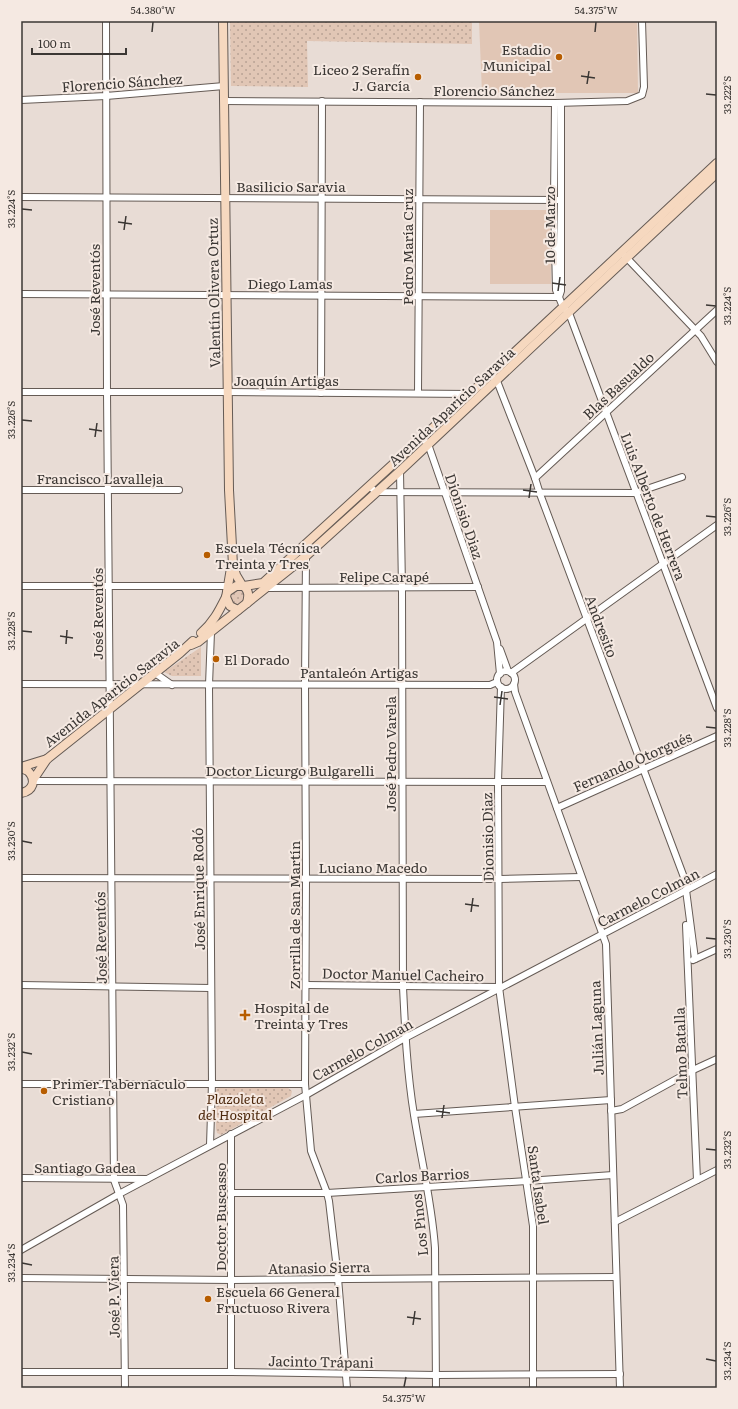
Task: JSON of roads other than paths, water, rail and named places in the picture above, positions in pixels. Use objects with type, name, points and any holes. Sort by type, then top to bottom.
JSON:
[{"type":"street","name":"José Reventós","points":[[106,21],[106,294],[114,1180],[123,1205]]},
{"type":"street","name":"Valentín Olivera Ortuz","points":[[224,21],[229,490],[233,565],[236,575],[243,586]]},
{"type":"street","name":"Florencio Sánchez","points":[[224,101],[558,103],[627,101],[642,95],[644,87],[642,21]]},
{"type":"street","name":"Florencio Sánchez","points":[[21,100],[106,96],[224,86]]},
{"type":"street","points":[[321,393],[322,101]]},
{"type":"street","name":"Pedro María Cruz","points":[[418,393],[420,102]]},
{"type":"street","name":"10 de Marzo","points":[[558,103],[561,200],[561,291],[559,297]]},
{"type":"street","name":"10 de Marzo","points":[[558,103],[554,200],[556,290],[559,297]]},
{"type":"street","name":"Avenida Aparicio Saravia","points":[[21,793],[29,790],[47,759],[140,684],[191,645],[198,642],[306,556],[428,444],[474,396],[491,375],[621,252],[716,168]]},
{"type":"street","name":"Avenida Aparicio Saravia","points":[[243,586],[263,583],[422,438],[474,396],[497,381],[628,258],[716,168]]},
{"type":"street","name":"Basilicio Saravia","points":[[21,197],[561,200]]},
{"type":"street","points":[[621,252],[696,330],[717,362]]},
{"type":"street","name":"Diego Lamas","points":[[21,294],[559,297]]},
{"type":"street","points":[[559,297],[563,307],[569,313]]},
{"type":"street","name":"Blas Basualdo","points":[[535,478],[717,310]]},
{"type":"street","name":"Luis Alberto de Herrera","points":[[569,313],[635,493],[717,708]]},
{"type":"street","name":"Andresito","points":[[491,375],[497,381],[535,478],[687,889],[695,959]]},
{"type":"street","name":"Joaquín Artigas","points":[[21,392],[418,393],[474,396]]},
{"type":"street","name":"Dionisio Diaz","points":[[422,438],[428,444],[498,642],[500,674]]},
{"type":"street","name":"José Pedro Varela","points":[[400,471],[402,588],[402,879],[405,1038]]},
{"type":"street","points":[[369,486],[376,492],[400,493],[635,493],[682,477]]},
{"type":"street","name":"Francisco Lavalleja","points":[[21,490],[179,490]]},
{"type":"street","points":[[498,642],[510,672],[514,678],[514,684],[507,689],[499,685],[497,679],[502,672],[510,672],[717,525]]},
{"type":"street","name":"Zorrilla de San Martín","points":[[306,556],[304,588],[306,879],[304,1084],[310,1151],[327,1193],[338,1278],[347,1388]]},
{"type":"street","name":"Valentín Olivera Ortuz","points":[[227,592],[231,568],[233,565]]},
{"type":"street","points":[[21,586],[216,586],[227,592],[230,606],[238,610]]},
{"type":"street","points":[[227,592],[236,586],[243,586],[248,590],[249,594],[247,603]]},
{"type":"street","name":"Felipe Carapé","points":[[267,588],[478,587]]},
{"type":"street","name":"Avenida Aparicio Saravia","points":[[191,645],[194,639],[209,626],[219,612],[227,592]]},
{"type":"street","name":"José Enrique Rodó","points":[[210,632],[208,685],[212,1083],[210,1145]]},
{"type":"street","points":[[155,673],[172,685]]},
{"type":"street","name":"Pantaleón Artigas","points":[[21,684],[499,685]]},
{"type":"street","name":"Julián Laguna","points":[[514,684],[547,782],[606,944],[620,1388]]},
{"type":"street","name":"Dionisio Diaz","points":[[499,685],[499,988]]},
{"type":"street","name":"Fernando Otorgués","points":[[557,808],[717,736]]},
{"type":"street","name":"Avenida Aparicio Saravia","points":[[21,768],[47,759]]},
{"type":"street","points":[[21,768],[28,771],[33,781]]},
{"type":"street","name":"Doctor Licurgo Bulgarelli","points":[[33,781],[547,782]]},
{"type":"street","name":"Carmelo Colman","points":[[21,1250],[119,1194],[306,1095],[405,1038],[717,874]]},
{"type":"street","name":"Luciano Macedo","points":[[21,878],[500,879],[582,877]]},
{"type":"street","name":"Telmo Batalla","points":[[686,925],[697,1180]]},
{"type":"street","points":[[688,963],[717,949]]},
{"type":"street","points":[[21,985],[211,988]]},
{"type":"street","name":"Doctor Manuel Cacheiro","points":[[306,985],[499,988]]},
{"type":"street","name":"Santa Isabel","points":[[499,988],[533,1226],[533,1388]]},
{"type":"street","name":"Los Pinos","points":[[405,1038],[414,1114],[434,1228],[436,1278],[436,1388]]},
{"type":"street","points":[[611,1111],[622,1109],[693,1070],[717,1059]]},
{"type":"street","points":[[21,1084],[304,1084]]},
{"type":"street","points":[[414,1114],[611,1100]]},
{"type":"street","name":"Doctor Buscasso","points":[[231,1134],[231,1372]]},
{"type":"street","points":[[615,1222],[717,1170]]},
{"type":"street","name":"Carlos Barrios","points":[[232,1193],[327,1193],[613,1175]]},
{"type":"street","name":"Santiago Gadea","points":[[21,1178],[114,1180],[149,1179]]},
{"type":"street","name":"José P. Viera","points":[[123,1205],[126,1388]]},
{"type":"street","name":"Atanasio Sierra","points":[[21,1278],[232,1280],[616,1277]]},
{"type":"street","name":"Jacinto Trápani","points":[[21,1372],[231,1372],[436,1375],[620,1374]]},
{"type":"place","name":"Estadio Municipal","points":[[559,57]]},
{"type":"place","name":"Liceo 2 Serafín J. García","points":[[418,77]]},
{"type":"place","name":"Escuela Técnica Treinta y Tres","points":[[207,555]]},
{"type":"place","name":"El Dorado","points":[[216,659]]},
{"type":"place","name":"Hospital de Treinta y Tres","points":[[245,1015]]},
{"type":"place","name":"Primer Tabernaculo Cristiano","points":[[44,1091]]},
{"type":"place","name":"Escuela 66 General Fructuoso Rivera","points":[[208,1299]]},
{"type":"park label","name":"Plazoleta del Hospital","points":[[235,1106]]}]
